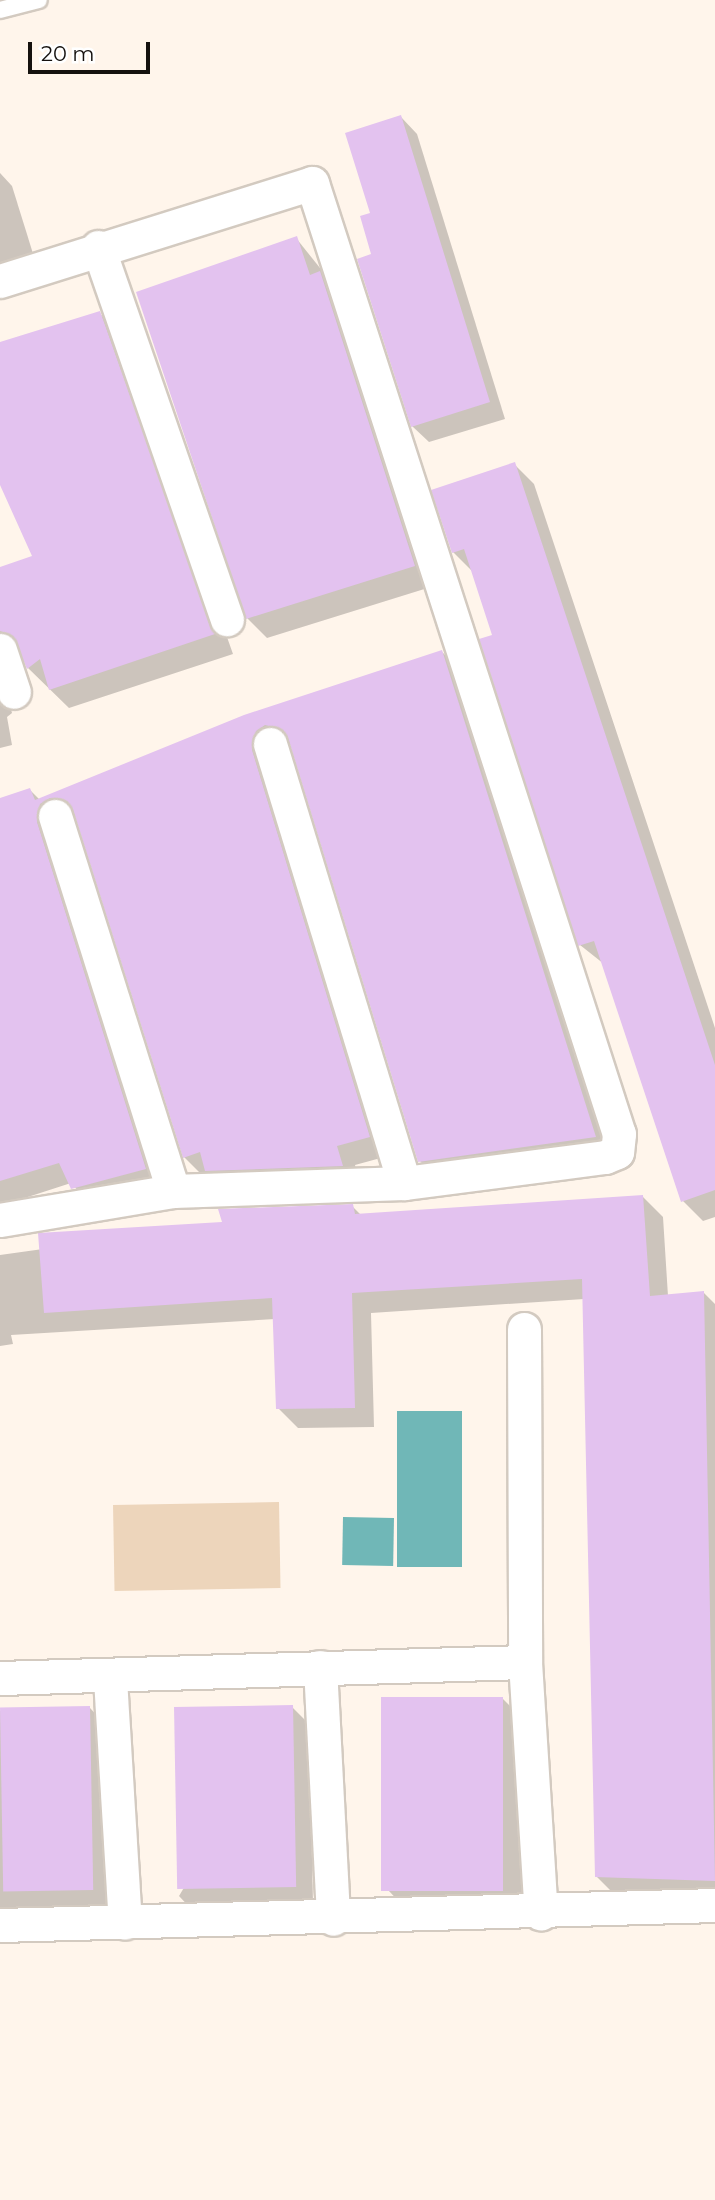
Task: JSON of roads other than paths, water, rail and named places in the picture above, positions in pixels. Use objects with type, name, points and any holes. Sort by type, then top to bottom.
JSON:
[{"type":"street","points":[[0,281],[98,247],[312,183],[445,585],[619,1134],[617,1152],[605,1157],[404,1183],[173,1191],[0,1220]]},
{"type":"street","points":[[98,247],[227,619]]},
{"type":"street","points":[[0,650],[14,692]]},
{"type":"street","points":[[270,744],[404,1183]]},
{"type":"street","points":[[55,816],[173,1191]]},
{"type":"street","points":[[524,1329],[525,1662],[541,1913]]},
{"type":"street","points":[[0,1678],[110,1679],[320,1667],[525,1662]]},
{"type":"street","points":[[320,1667],[333,1919]]},
{"type":"street","points":[[110,1679],[125,1923]]},
{"type":"street","points":[[0,1925],[333,1919],[715,1905]]},
{"type":"lane","points":[[0,10],[38,0]]},
{"type":"water","points":[[397,1411],[462,1411],[462,1567],[397,1567]]},
{"type":"water","points":[[343,1517],[394,1518],[393,1566],[342,1565]]}]
